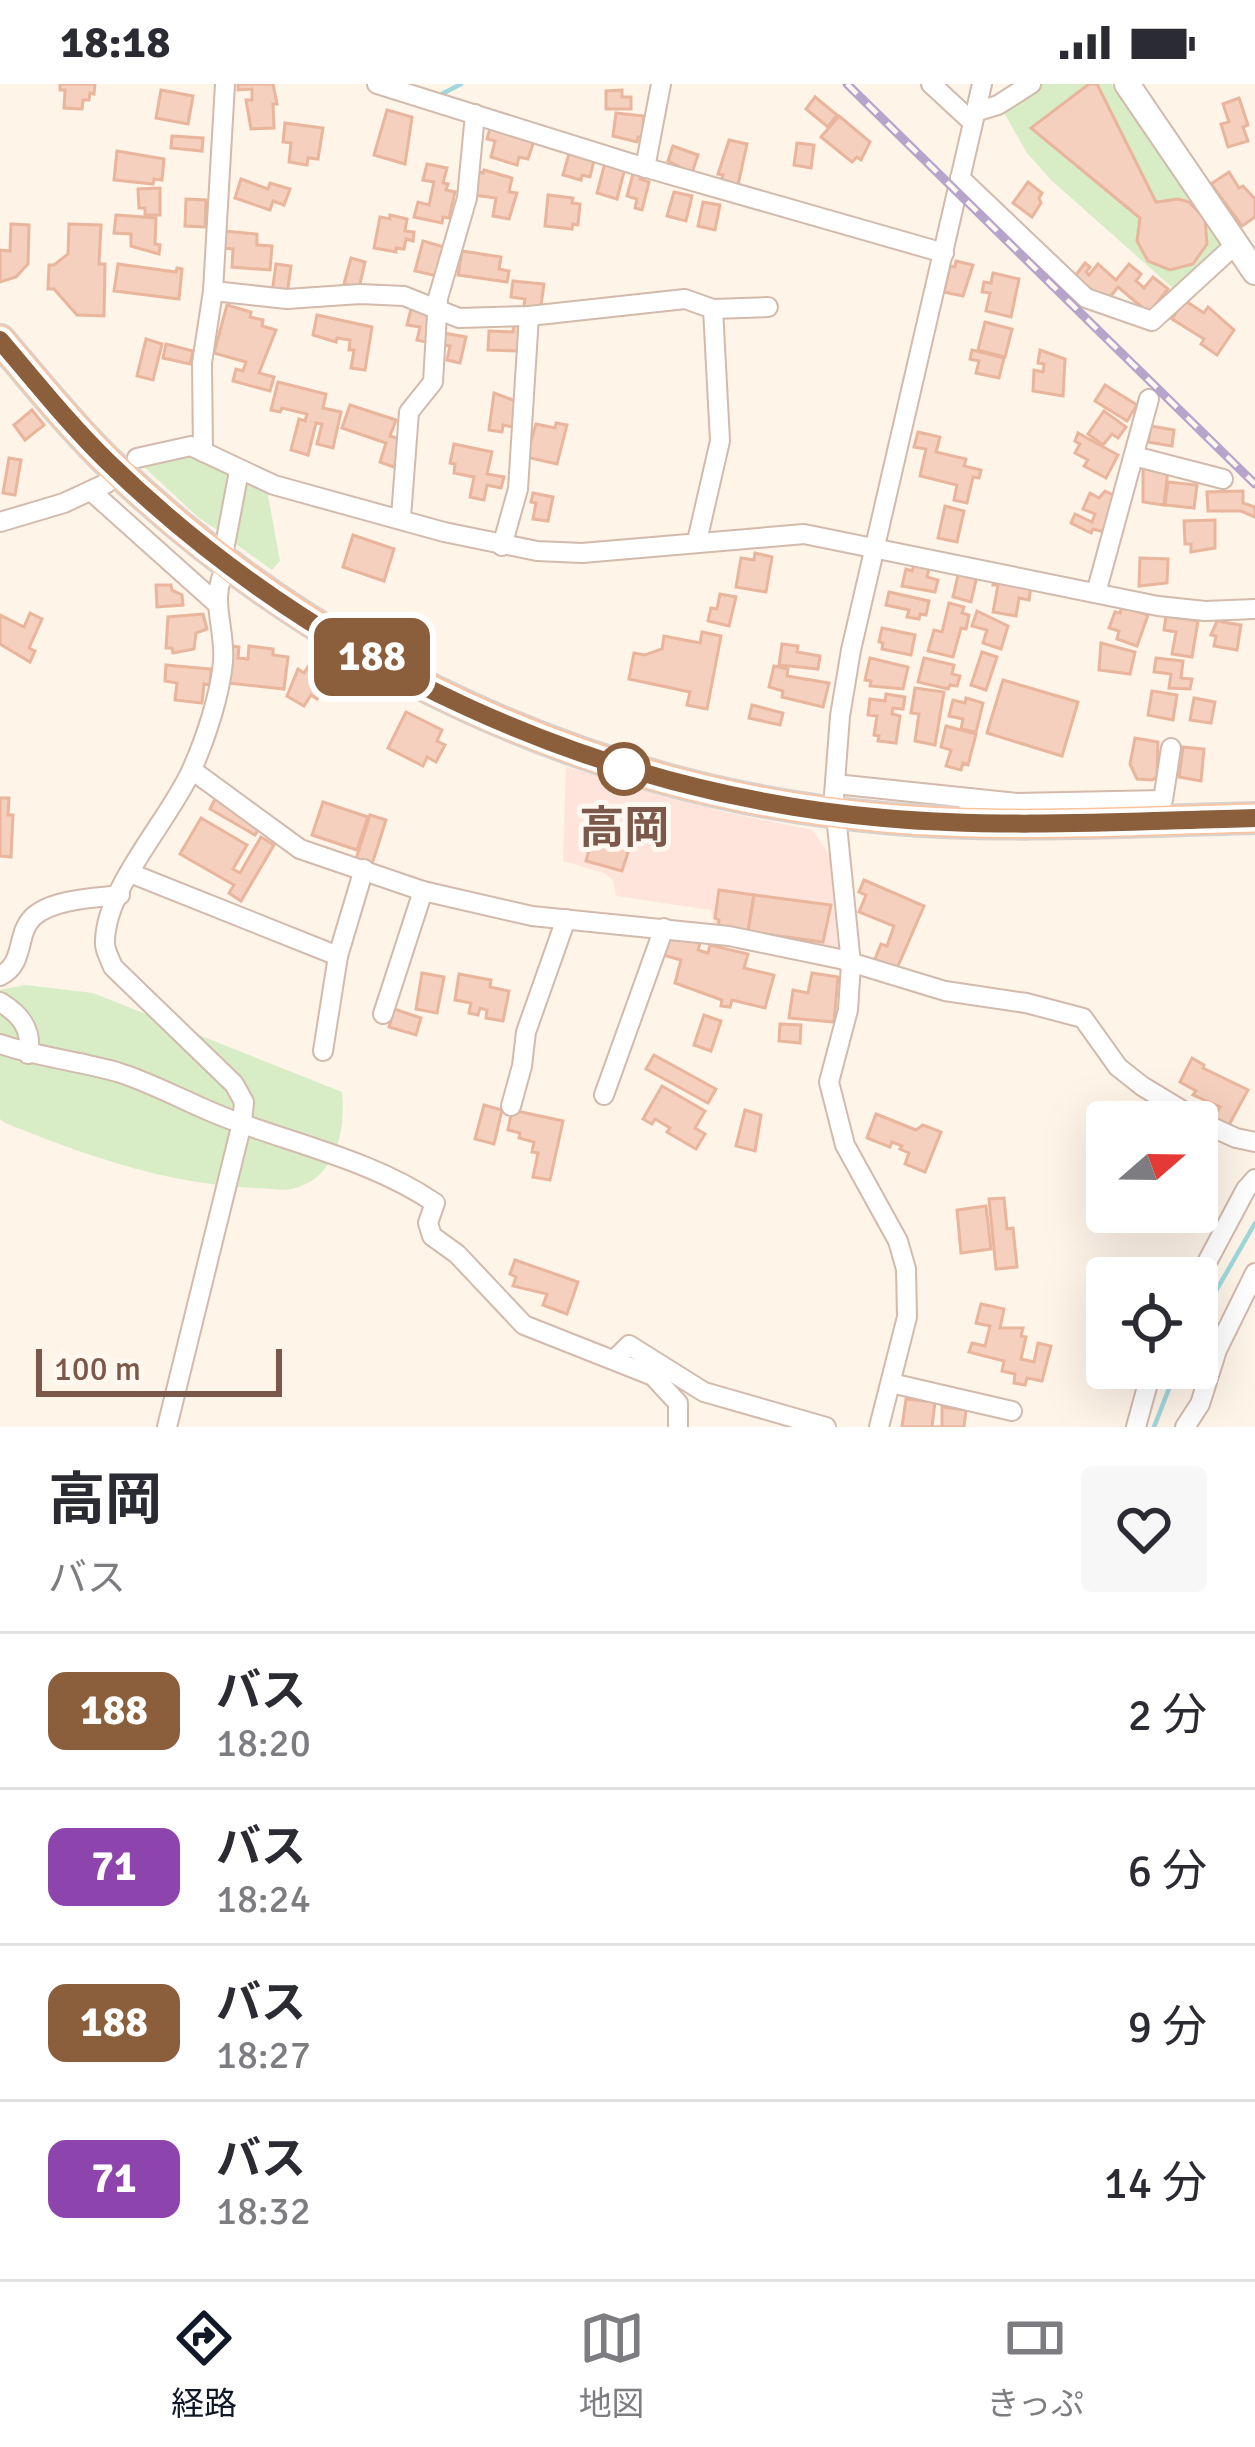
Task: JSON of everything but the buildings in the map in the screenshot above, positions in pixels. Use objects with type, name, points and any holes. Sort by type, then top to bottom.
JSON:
[{"type":"highway","points":[[0,340],[111,465],[223,559],[349,644],[520,731],[671,783],[968,810],[1181,820],[1255,818]]},
{"type":"street","points":[[203,452],[202,363],[213,291],[225,84]]},
{"type":"street","points":[[377,84],[645,168],[944,253]]},
{"type":"street","points":[[645,168],[661,84]]},
{"type":"street","points":[[932,84],[973,116]]},
{"type":"street","points":[[879,1427],[907,1317],[906,1269],[898,1241],[845,1145],[829,1082],[848,1010],[851,964],[835,798],[840,716],[851,650],[982,84]]},
{"type":"street","points":[[973,116],[1031,84]]},
{"type":"street","points":[[1127,84],[1255,272]]},
{"type":"street","points":[[401,517],[409,412],[433,382],[437,310],[467,197],[476,113]]},
{"type":"street","points":[[961,178],[1086,298],[1152,321],[1236,244]]},
{"type":"street","points":[[213,291],[287,299],[404,296],[459,318],[530,316],[685,299],[712,309],[768,307]]},
{"type":"street","points":[[697,542],[720,441],[712,309]]},
{"type":"street","points":[[502,546],[518,489],[530,316]]},
{"type":"street","points":[[1096,593],[1149,399]]},
{"type":"street","points":[[137,458],[191,446],[274,485],[502,546],[582,553],[804,534],[1180,609],[1255,609]]},
{"type":"street","points":[[1134,456],[1223,479]]},
{"type":"street","points":[[167,1427],[244,1102],[234,1084],[113,967],[104,943],[130,873],[192,770],[221,676],[224,656],[215,602],[238,471]]},
{"type":"street","points":[[0,523],[99,487],[215,602]]},
{"type":"street","points":[[968,810],[1017,803],[1163,800],[1171,748]]},
{"type":"street","points":[[192,770],[300,849],[423,891],[532,916],[730,936],[945,991],[1026,1003],[1082,1018],[1118,1067],[1142,1086],[1203,1123],[1255,1142]]},
{"type":"street","points":[[323,1051],[338,956],[364,869]]},
{"type":"street","points":[[130,873],[338,956]]},
{"type":"street","points":[[383,1014],[423,891]]},
{"type":"street","points":[[0,976],[20,956],[32,918],[75,902],[120,895]]},
{"type":"street","points":[[511,1106],[526,1032],[566,920]]},
{"type":"street","points":[[604,1095],[664,928]]},
{"type":"street","points":[[0,1002],[17,1012],[29,1034],[28,1054]]},
{"type":"street","points":[[0,1044],[120,1073],[242,1124],[377,1171],[422,1195],[435,1203],[428,1223],[432,1236],[457,1254],[512,1316],[665,1385],[678,1403],[678,1427]]},
{"type":"street","points":[[1211,1257],[1255,1179]]},
{"type":"street","points":[[1185,1427],[1200,1404],[1217,1350],[1255,1273]]},
{"type":"street","points":[[614,1360],[629,1345],[704,1392],[826,1427]]},
{"type":"street","points":[[891,1383],[1012,1412]]},
{"type":"street","points":[[1136,1427],[1146,1389]]},
{"type":"shaded area","points":[[566,767],[724,812],[812,830],[831,857],[838,950],[715,930],[711,910],[616,896],[613,880],[604,873],[563,861]]},
{"type":"green space","points":[[1040,84],[1111,84],[1139,118],[1222,244],[1175,290],[1027,153],[1003,111]]},
{"type":"green space","points":[[187,455],[231,474],[219,531],[143,466]]},
{"type":"green space","points":[[246,483],[267,490],[280,561],[272,570],[233,542]]},
{"type":"green space","points":[[25,985],[93,993],[342,1092],[340,1136],[329,1164],[292,1189],[190,1181],[66,1147],[5,1123],[0,1119],[0,990]]},
{"type":"waterway","points":[[440,95],[461,84]]},
{"type":"waterway","points":[[1218,1287],[1255,1223]]},
{"type":"waterway","points":[[1154,1427],[1169,1389]]},
{"type":"railway","points":[[847,84],[1255,484]]},
{"type":"bus line","name":"188","points":[[0,340],[111,465],[228,564],[349,644],[422,685],[566,748],[671,783],[793,808],[884,818],[1095,822],[1255,818]]},
{"type":"place","name":"高岡","points":[[624,769]]}]
